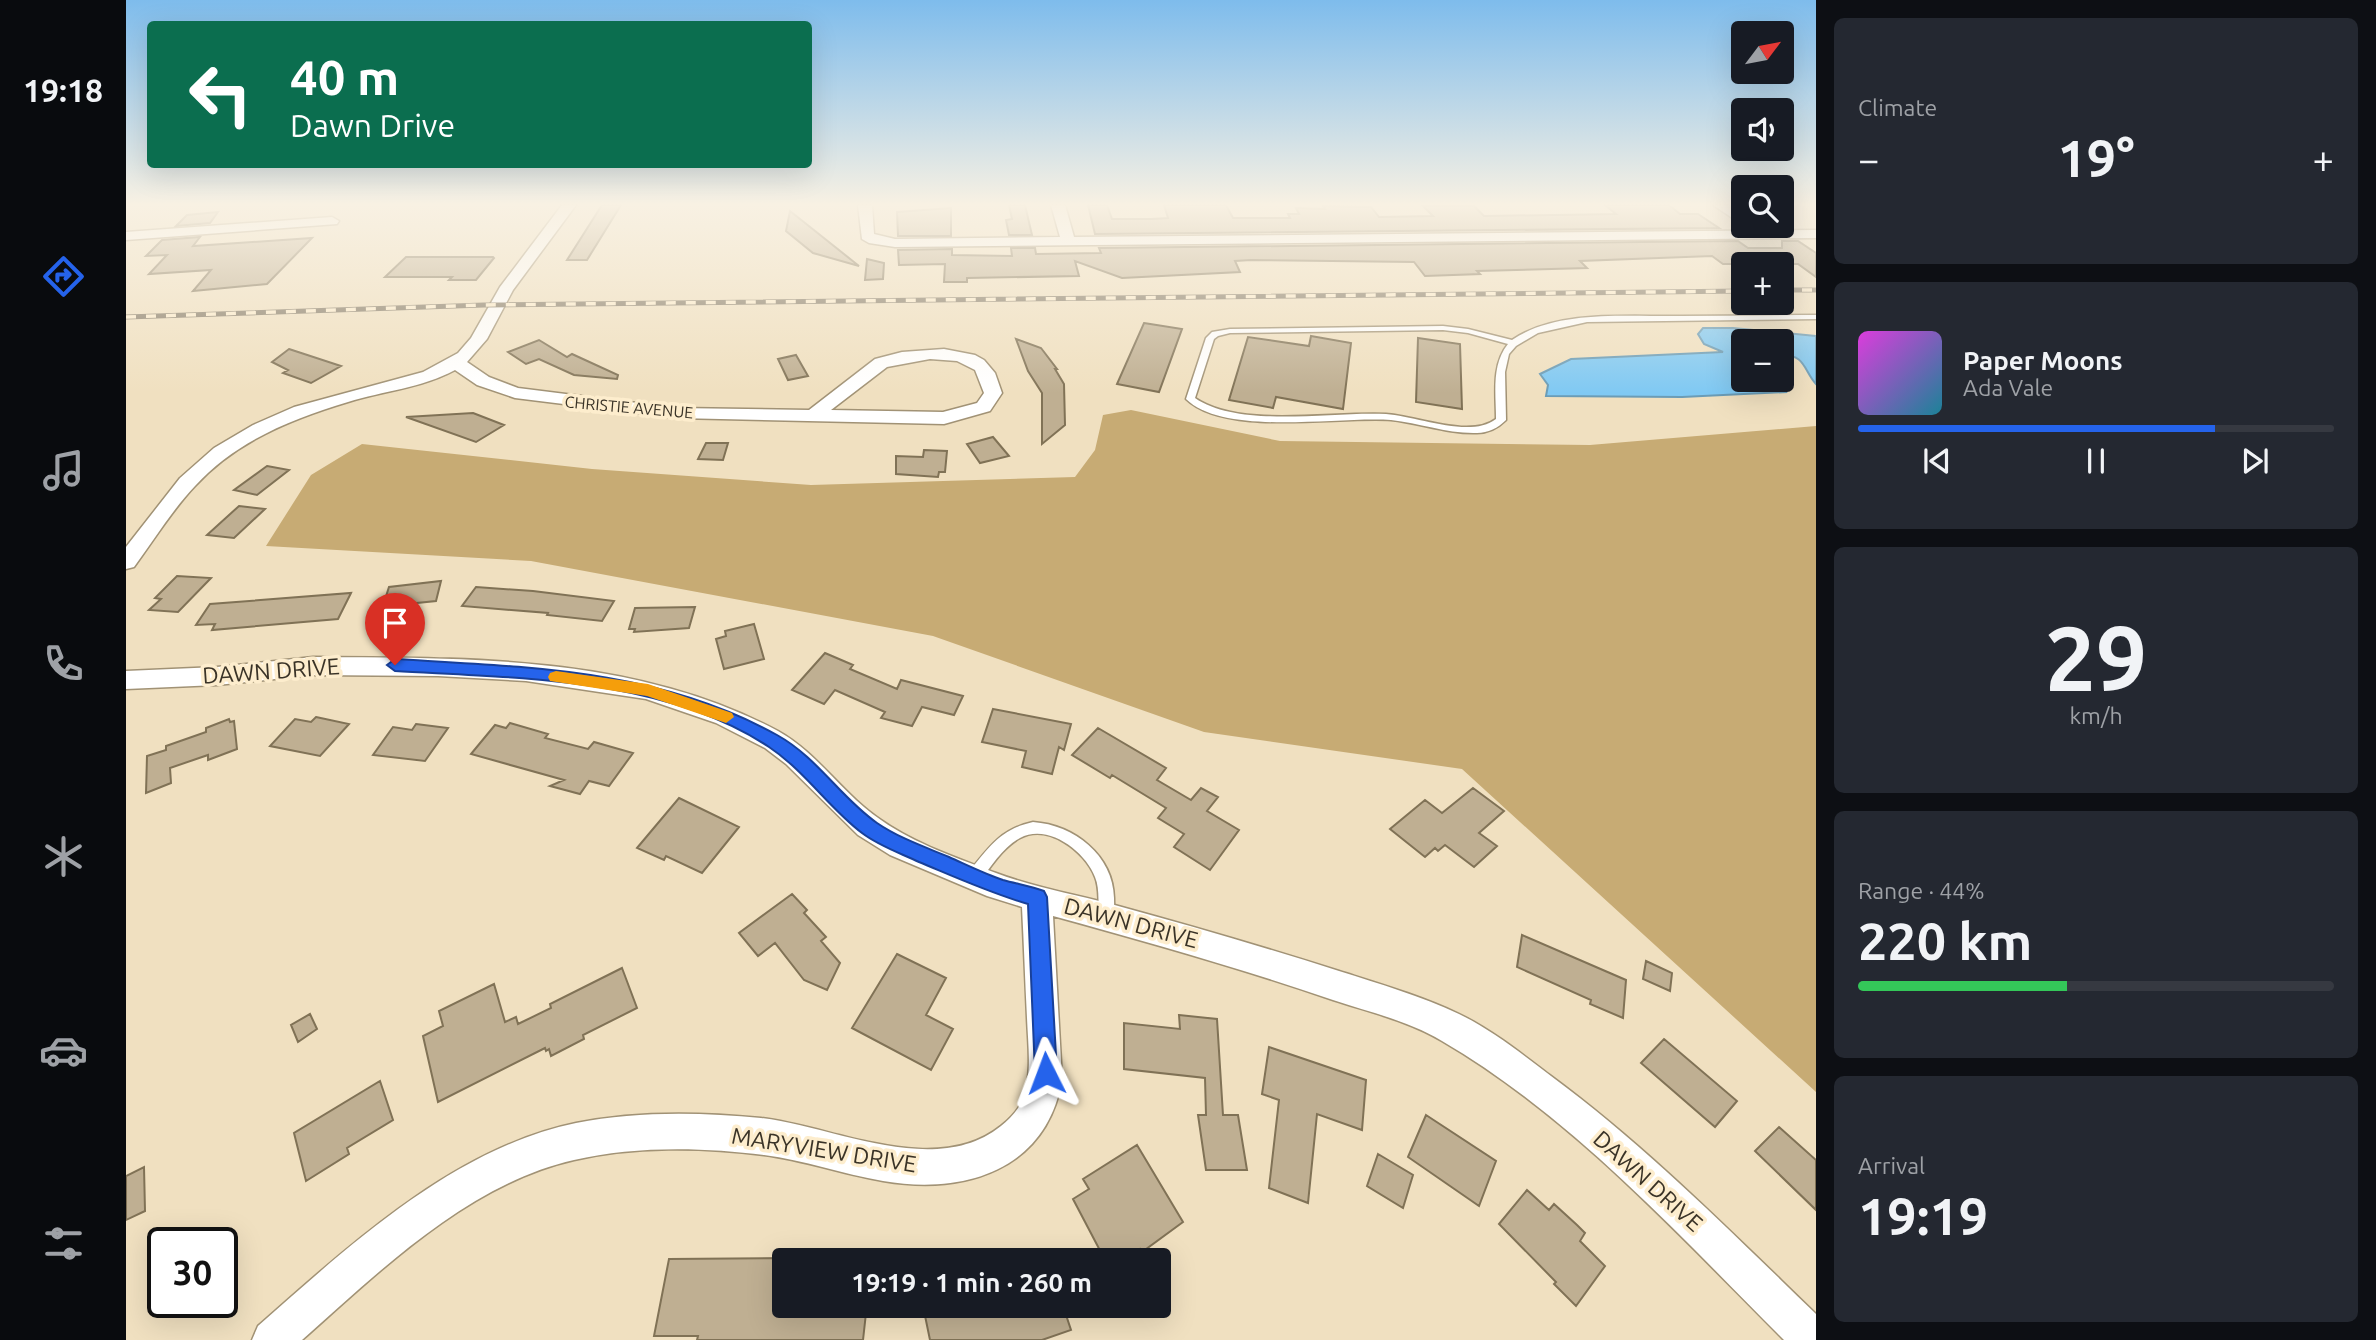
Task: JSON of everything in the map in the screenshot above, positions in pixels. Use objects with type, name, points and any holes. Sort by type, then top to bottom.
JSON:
[{"type":"street","points":[[126,562],[187,483],[206,463],[239,439],[302,411],[343,397],[425,377],[456,363],[475,347],[496,305],[523,268]]},
{"type":"street","name":"CHRISTIE AVENUE","points":[[456,363],[502,390],[542,398],[677,413],[811,417],[944,418],[984,407],[993,393],[989,378],[978,364],[964,357],[945,355],[893,358],[881,363],[811,417]]},
{"type":"street","name":"DAWN DRIVE","points":[[126,680],[203,677],[313,666],[395,665],[526,672],[648,690],[725,716],[774,741],[795,757],[868,827],[900,846],[974,877],[1238,953],[1416,1012],[1452,1028],[1555,1099],[1655,1184],[1814,1340]]},
{"type":"street","name":"MARYVIEW DRIVE","points":[[272,1340],[402,1229],[477,1181],[556,1146],[592,1139],[685,1133],[761,1136],[910,1167],[942,1166],[993,1152],[1012,1141],[1030,1123],[1042,1098],[1046,1073],[1037,897]]},
{"type":"lane","points":[[1512,343],[1468,331],[1443,328],[1230,331],[1215,334],[1210,338],[1190,399],[1195,405],[1217,413],[1253,418],[1384,417],[1474,430],[1493,428],[1501,420],[1501,362],[1512,343],[1533,332],[1587,320],[1816,317]]},
{"type":"lane","points":[[974,877],[999,847],[1017,832],[1031,828],[1051,830],[1079,846],[1099,871],[1106,887],[1107,915]]},
{"type":"shaded area","points":[[1131,410],[1280,441],[1590,445],[1816,426],[1816,1092],[1462,769],[1204,732],[933,636],[531,561],[266,546],[311,475],[362,444],[592,469],[811,485],[1075,477],[1095,450],[1103,415]]},
{"type":"water","points":[[1703,328],[1743,329],[1731,329],[1731,392],[1786,392],[1682,397],[1546,396],[1548,385],[1540,374],[1571,359],[1723,352],[1704,344],[1698,334]]},
{"type":"water","points":[[1794,334],[1816,336],[1816,384],[1800,360],[1795,357]]},
{"type":"building","points":[[155,268],[283,268],[267,284],[193,291],[211,270],[149,274]]},
{"type":"building","points":[[395,268],[486,268],[476,280],[449,280],[452,277],[385,277]]},
{"type":"building","points":[[866,268],[884,268],[883,279],[865,280]]},
{"type":"building","points":[[945,268],[1077,268],[1079,276],[967,278],[967,282],[944,282]]},
{"type":"building","points":[[1093,268],[1238,268],[1240,272],[1122,278]]},
{"type":"building","points":[[1418,268],[1587,268],[1477,271],[1480,274],[1425,276]]},
{"type":"building","points":[[1803,268],[1816,268],[1816,277]]},
{"type":"building","points":[[1144,323],[1182,329],[1159,392],[1117,384]]},
{"type":"building","points":[[1311,336],[1351,343],[1343,409],[1276,397],[1273,408],[1229,400],[1248,337],[1309,346]]},
{"type":"building","points":[[1418,338],[1460,344],[1462,409],[1416,402]]},
{"type":"building","points":[[1016,339],[1041,348],[1057,369],[1064,384],[1065,425],[1042,444],[1042,393],[1028,371]]},
{"type":"building","points":[[539,340],[567,357],[572,354],[618,375],[617,379],[574,375],[539,359],[526,364],[508,352]]},
{"type":"building","points":[[289,349],[341,366],[311,383],[283,373],[288,370],[272,362]]},
{"type":"building","points":[[796,355],[808,376],[788,380],[778,359]]},
{"type":"building","points":[[473,413],[504,425],[476,442],[406,417]]},
{"type":"building","points":[[993,437],[1009,456],[980,463],[967,444]]},
{"type":"building","points":[[706,443],[728,443],[723,460],[698,459]]},
{"type":"building","points":[[924,450],[947,451],[945,472],[939,472],[938,477],[896,474],[896,456],[923,457]]},
{"type":"building","points":[[267,466],[289,470],[257,495],[234,490]]},
{"type":"building","points":[[239,506],[265,509],[234,538],[207,535]]},
{"type":"building","points":[[177,576],[211,578],[178,612],[149,610],[161,599],[155,598]]},
{"type":"building","points":[[441,581],[436,601],[417,603],[415,608],[381,612],[389,587]]},
{"type":"building","points":[[476,587],[614,601],[602,621],[547,615],[548,613],[462,606]]},
{"type":"building","points":[[351,593],[338,619],[212,630],[215,624],[196,625],[210,604]]},
{"type":"building","points":[[695,607],[689,628],[634,632],[635,629],[629,629],[635,608]]},
{"type":"building","points":[[754,624],[764,659],[724,669],[716,639],[726,636],[725,631]]},
{"type":"building","points":[[825,653],[853,665],[850,669],[897,689],[901,680],[963,696],[954,715],[922,707],[912,726],[881,718],[885,712],[835,690],[824,704],[792,690]]},
{"type":"building","points":[[993,709],[1071,724],[1064,750],[1059,747],[1052,774],[1022,767],[1026,751],[982,742]]},
{"type":"building","points":[[316,717],[349,724],[320,756],[270,746],[295,719],[311,722]]},
{"type":"building","points":[[229,719],[230,722],[234,721],[237,749],[208,760],[208,755],[170,768],[171,783],[146,793],[147,756],[166,750],[166,746],[206,732],[206,728]]},
{"type":"building","points":[[510,723],[548,734],[545,738],[588,749],[594,742],[633,753],[609,786],[589,781],[580,794],[550,786],[564,780],[471,754],[495,725],[506,728]]},
{"type":"building","points":[[416,724],[448,728],[425,761],[373,755],[393,727],[412,730]]},
{"type":"building","points":[[1098,728],[1166,768],[1157,780],[1191,800],[1201,788],[1218,797],[1207,811],[1239,830],[1210,870],[1174,847],[1184,834],[1158,818],[1166,808],[1112,775],[1110,778],[1072,755]]},
{"type":"building","points":[[1473,788],[1504,811],[1479,833],[1497,846],[1474,867],[1445,845],[1438,851],[1435,848],[1425,857],[1390,829],[1425,800],[1442,813]]},
{"type":"building","points":[[679,798],[739,827],[702,873],[666,856],[664,860],[637,848]]},
{"type":"building","points":[[792,894],[807,910],[804,913],[826,937],[821,941],[840,963],[827,990],[804,980],[775,943],[758,956],[739,933]]},
{"type":"building","points":[[1522,935],[1626,980],[1623,1018],[1590,1004],[1591,1000],[1517,967]]},
{"type":"building","points":[[897,954],[946,978],[926,1015],[953,1029],[931,1070],[852,1028]]},
{"type":"building","points":[[1646,961],[1672,973],[1670,991],[1643,979]]},
{"type":"building","points":[[622,968],[637,1008],[583,1035],[584,1039],[551,1056],[549,1049],[546,1051],[545,1048],[438,1102],[423,1036],[443,1026],[439,1011],[494,984],[505,1022],[516,1017],[518,1024],[551,1008],[550,1004]]},
{"type":"building","points":[[310,1014],[317,1029],[298,1042],[291,1025]]},
{"type":"building","points":[[1179,1015],[1217,1019],[1223,1115],[1238,1115],[1247,1170],[1206,1170],[1198,1115],[1206,1115],[1205,1078],[1124,1069],[1124,1023],[1180,1029]]},
{"type":"building","points":[[1664,1039],[1737,1101],[1715,1127],[1641,1063]]},
{"type":"building","points":[[1269,1047],[1366,1080],[1362,1130],[1317,1114],[1308,1203],[1269,1188],[1279,1100],[1262,1094]]},
{"type":"building","points":[[380,1081],[393,1120],[347,1148],[349,1154],[306,1181],[294,1133]]},
{"type":"building","points":[[1426,1115],[1496,1161],[1479,1206],[1408,1157]]},
{"type":"building","points":[[1779,1127],[1816,1160],[1816,1210],[1755,1151]]},
{"type":"building","points":[[1137,1145],[1183,1222],[1147,1248],[1099,1248],[1073,1199],[1089,1189],[1083,1179]]},
{"type":"building","points":[[1378,1154],[1413,1175],[1403,1208],[1367,1186]]},
{"type":"building","points":[[144,1167],[145,1211],[126,1220],[126,1176]]},
{"type":"building","points":[[1527,1190],[1549,1210],[1554,1204],[1577,1225],[1585,1233],[1580,1241],[1605,1266],[1576,1306],[1499,1224]]},
{"type":"building","points":[[772,1258],[772,1318],[865,1318],[863,1340],[697,1340],[698,1336],[654,1336],[669,1259]]},
{"type":"building","points":[[925,1318],[1067,1318],[1071,1330],[1042,1340],[930,1340]]},
{"type":"railway","points":[[1794,290],[1816,290]]},
{"type":"railway","points":[[126,317],[484,305],[1731,291]]},
{"type":"slow traffic","points":[[556,677],[648,690],[726,717]]},
{"type":"route","points":[[395,665],[526,672],[648,690],[687,702],[725,716],[774,741],[795,757],[868,827],[885,838],[998,887],[1037,897],[1046,1073]]}]
